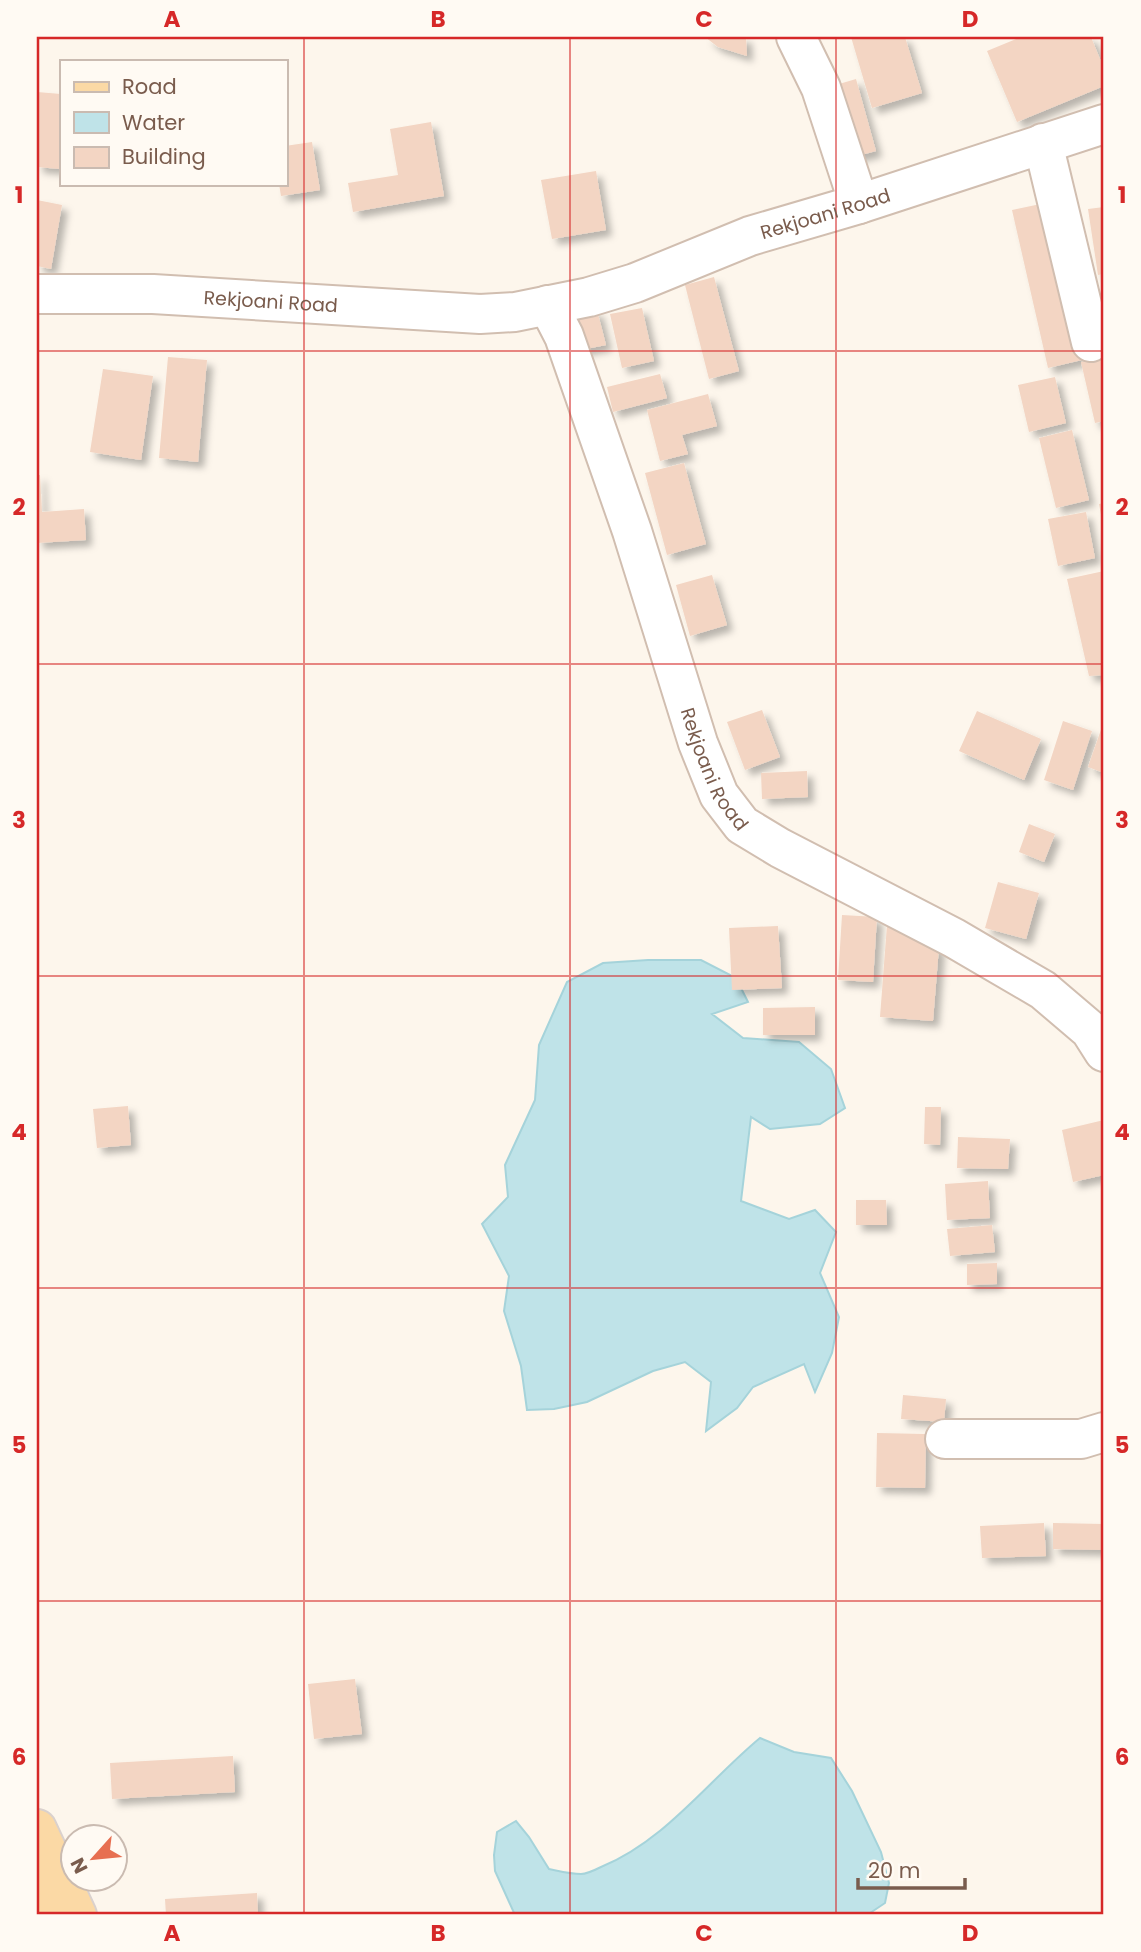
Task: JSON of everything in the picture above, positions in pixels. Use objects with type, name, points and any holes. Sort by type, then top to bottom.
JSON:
[{"type":"main road","points":[[37,1829],[77,1915]]},
{"type":"main road","points":[[37,1895],[46,1915]]},
{"type":"street","points":[[796,37],[821,88],[859,204]]},
{"type":"street","name":"Rekjoani Road","points":[[37,294],[153,295],[480,314],[515,312],[589,297],[635,283],[750,236],[859,204],[1104,124]]},
{"type":"street","points":[[1043,143],[1091,342]]},
{"type":"street","name":"Rekjoani Road","points":[[548,305],[565,336],[632,531],[698,743],[719,795],[742,825],[780,848],[954,938],[1043,990],[1090,1030],[1104,1052]]},
{"type":"street","points":[[945,1439],[1081,1439],[1104,1432]]},
{"type":"water","points":[[701,960],[736,978],[748,1002],[712,1014],[743,1038],[799,1042],[831,1069],[845,1108],[820,1124],[770,1129],[751,1117],[741,1201],[789,1219],[815,1210],[836,1232],[820,1273],[839,1317],[832,1353],[815,1392],[804,1364],[753,1387],[737,1408],[706,1431],[711,1382],[685,1362],[653,1371],[587,1402],[554,1409],[527,1410],[521,1366],[504,1311],[509,1276],[482,1224],[508,1197],[505,1165],[535,1100],[539,1045],[567,982],[603,963]]},
{"type":"water","points":[[760,1738],[794,1752],[831,1758],[852,1791],[881,1852],[889,1883],[885,1903],[867,1915],[515,1915],[495,1871],[497,1832],[516,1821],[549,1869],[577,1874],[588,1873],[646,1842]]},
{"type":"building","points":[[705,37],[746,37],[747,56],[718,47]]},
{"type":"building","points":[[851,37],[905,37],[922,93],[872,108]]},
{"type":"building","points":[[1021,37],[1091,37],[1104,69],[1104,86],[1017,122],[987,51]]},
{"type":"building","points":[[856,79],[876,151],[850,158],[829,87]]},
{"type":"building","points":[[37,92],[60,94],[60,169],[37,167]]},
{"type":"building","points":[[431,122],[444,196],[353,212],[348,183],[398,175],[390,129]]},
{"type":"building","points":[[312,142],[320,190],[281,196],[279,186],[287,186],[287,146]]},
{"type":"building","points":[[596,171],[606,230],[552,239],[541,180]]},
{"type":"building","points":[[37,200],[62,205],[51,269],[37,266]]},
{"type":"building","points":[[1050,202],[1086,359],[1048,368],[1012,210]]},
{"type":"building","points":[[1104,207],[1104,274],[1098,275],[1088,209]]},
{"type":"building","points":[[714,277],[739,371],[709,379],[685,285]]},
{"type":"building","points":[[642,308],[654,361],[622,368],[610,314]]},
{"type":"building","points":[[597,310],[606,345],[581,350],[572,316]]},
{"type":"building","points":[[168,357],[207,360],[198,462],[159,458]]},
{"type":"building","points":[[1104,357],[1104,421],[1095,423],[1081,362]]},
{"type":"building","points":[[103,369],[153,376],[141,460],[90,452]]},
{"type":"building","points":[[660,374],[667,398],[613,412],[607,387]]},
{"type":"building","points":[[1055,377],[1066,423],[1029,432],[1018,385]]},
{"type":"building","points":[[708,394],[717,426],[682,435],[688,454],[660,461],[647,410]]},
{"type":"building","points":[[1072,430],[1089,500],[1056,508],[1039,438]]},
{"type":"building","points":[[684,463],[706,544],[667,555],[645,473]]},
{"type":"building","points":[[37,475],[40,475],[42,512],[84,509],[86,540],[37,543]]},
{"type":"building","points":[[1104,503],[1104,526],[1103,526],[1099,504]]},
{"type":"building","points":[[1086,512],[1095,558],[1058,566],[1048,519]]},
{"type":"building","points":[[1104,571],[1104,675],[1089,676],[1067,579]]},
{"type":"building","points":[[712,575],[727,625],[690,636],[676,585]]},
{"type":"building","points":[[762,710],[780,757],[745,770],[727,722]]},
{"type":"building","points":[[977,711],[1041,739],[1024,780],[959,751]]},
{"type":"building","points":[[1063,721],[1092,731],[1073,790],[1044,780]]},
{"type":"building","points":[[1104,721],[1104,773],[1088,767]]},
{"type":"building","points":[[807,771],[808,797],[762,799],[761,773]]},
{"type":"building","points":[[1029,824],[1055,834],[1044,862],[1019,852]]},
{"type":"building","points":[[998,882],[1039,893],[1026,939],[985,928]]},
{"type":"building","points":[[842,915],[877,917],[873,982],[838,980]]},
{"type":"building","points":[[887,925],[939,947],[933,1021],[880,1017]]},
{"type":"building","points":[[778,926],[782,988],[732,990],[729,928]]},
{"type":"building","points":[[815,1007],[815,1035],[763,1035],[763,1008]]},
{"type":"building","points":[[128,1106],[131,1145],[97,1148],[93,1109]]},
{"type":"building","points":[[925,1107],[941,1107],[940,1145],[924,1144]]},
{"type":"building","points":[[1104,1120],[1104,1175],[1073,1182],[1062,1130]]},
{"type":"building","points":[[958,1137],[1010,1139],[1008,1169],[957,1168]]},
{"type":"building","points":[[988,1181],[990,1218],[947,1220],[945,1184]]},
{"type":"building","points":[[856,1200],[886,1200],[887,1225],[856,1225]]},
{"type":"building","points":[[992,1225],[995,1252],[950,1256],[947,1229]]},
{"type":"building","points":[[997,1263],[997,1284],[967,1285],[967,1264]]},
{"type":"building","points":[[903,1395],[946,1399],[944,1422],[901,1419]]},
{"type":"building","points":[[877,1433],[926,1434],[925,1488],[876,1487]]},
{"type":"building","points":[[1044,1523],[1046,1556],[982,1558],[980,1526]]},
{"type":"building","points":[[1053,1523],[1104,1524],[1104,1550],[1053,1549]]},
{"type":"building","points":[[355,1679],[362,1734],[314,1739],[308,1684]]},
{"type":"building","points":[[233,1756],[235,1792],[112,1799],[110,1763]]},
{"type":"building","points":[[257,1893],[258,1915],[166,1915],[165,1899]]}]
